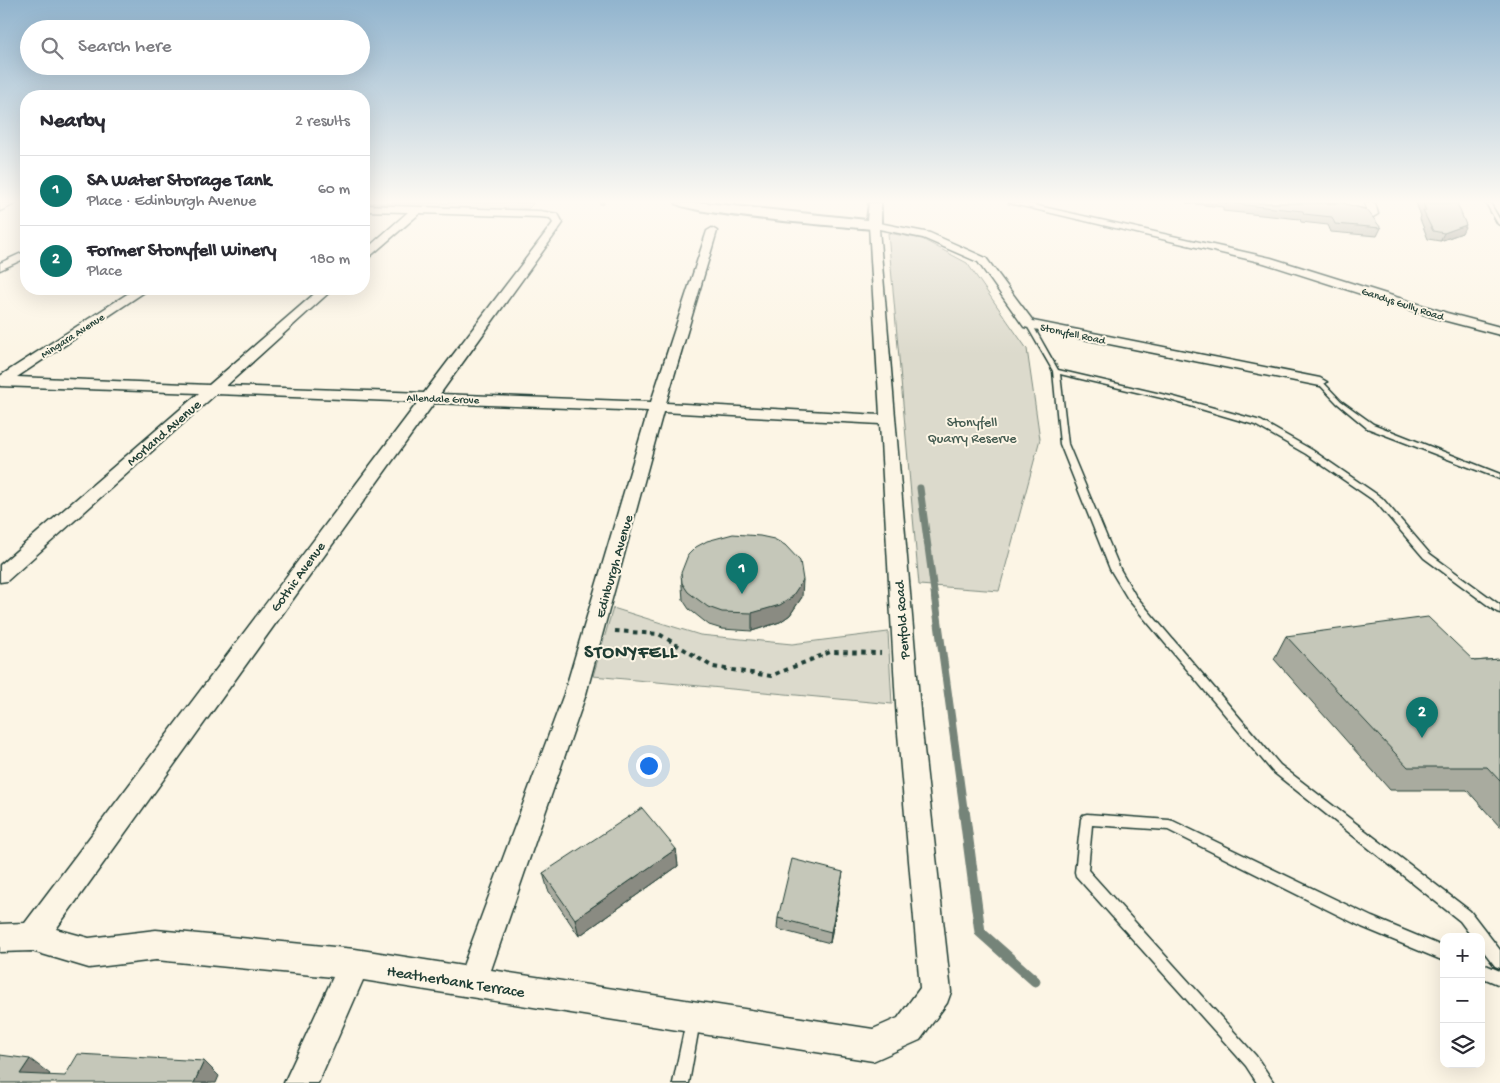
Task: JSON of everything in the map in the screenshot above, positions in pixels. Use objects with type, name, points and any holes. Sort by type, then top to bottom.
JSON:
[{"type":"street","name":"Gothic Avenue","points":[[32,937],[535,254]]},
{"type":"street","name":"Edinburgh Avenue","points":[[472,982],[575,694],[657,407],[705,254]]},
{"type":"street","name":"Penfold Road","points":[[876,254],[886,420],[904,653],[936,992],[909,1029]]},
{"type":"street","name":"Stonyfell Road","points":[[968,254],[982,260],[1029,324],[1320,382]]},
{"type":"street","name":"Gandys Gully Road","points":[[1239,254],[1267,260],[1443,316],[1500,332]]},
{"type":"street","points":[[0,267],[20,257]]},
{"type":"street","name":"Mingara Avenue","points":[[0,381],[134,295]]},
{"type":"street","name":"Morland Avenue","points":[[0,576],[320,295]]},
{"type":"street","name":"Allendale Grove","points":[[0,381],[657,407],[886,420]]},
{"type":"street","name":"Heatherbank Terrace","points":[[0,938],[32,937],[89,953],[156,945],[354,964],[873,1045],[909,1029]]},
{"type":"street","points":[[301,1083],[354,964]]},
{"type":"lane","points":[[1029,324],[1056,371],[1064,444],[1115,569],[1131,597],[1276,768],[1465,916],[1478,933]]},
{"type":"lane","points":[[1056,371],[1172,398],[1258,423],[1309,452],[1379,500],[1427,556],[1500,610]]},
{"type":"lane","points":[[1320,382],[1339,402],[1370,426],[1500,477]]},
{"type":"lane","points":[[1266,1083],[1251,1062],[1081,872],[1087,819],[1169,825],[1367,922],[1440,952]]},
{"type":"lane","points":[[1485,942],[1500,961]]},
{"type":"lane","points":[[1485,972],[1500,978]]},
{"type":"lane","points":[[681,1083],[694,1016]]},
{"type":"path","points":[[594,630],[659,634],[713,667],[770,676],[830,652],[904,653]]},
{"type":"green space","name":"Stonyfell Quarry Reserve","points":[[890,254],[949,254],[967,263],[1027,349],[1040,439],[999,591],[919,585]]},
{"type":"green space","points":[[613,608],[700,635],[792,644],[888,632],[892,704],[593,676]]},
{"type":"building","points":[[733,534],[774,539],[785,545],[800,561],[803,580],[791,598],[780,605],[752,613],[722,612],[708,607],[688,592],[682,583],[681,573],[688,555],[696,547],[707,541]]},
{"type":"building","points":[[1428,617],[1474,661],[1500,659],[1500,781],[1487,767],[1408,767],[1286,636]]},
{"type":"building","points":[[642,808],[676,849],[575,919],[543,873]]},
{"type":"building","points":[[792,859],[843,872],[831,932],[778,918]]},
{"type":"building","points":[[78,1054],[204,1061],[194,1083],[0,1083],[0,1055],[30,1059],[20,1074],[65,1076]]},
{"type":"waterway","points":[[920,488],[935,599]]},
{"type":"waterway","points":[[935,598],[964,812]]},
{"type":"waterway","points":[[964,810],[980,932],[1035,981]]},
{"type":"place","name":"SA Water Storage Tank","points":[[742,594]]},
{"type":"place","name":"Former Stonyfell Winery","points":[[1422,738]]},
{"type":"district","name":"STONYFELL","points":[[631,650]]}]
